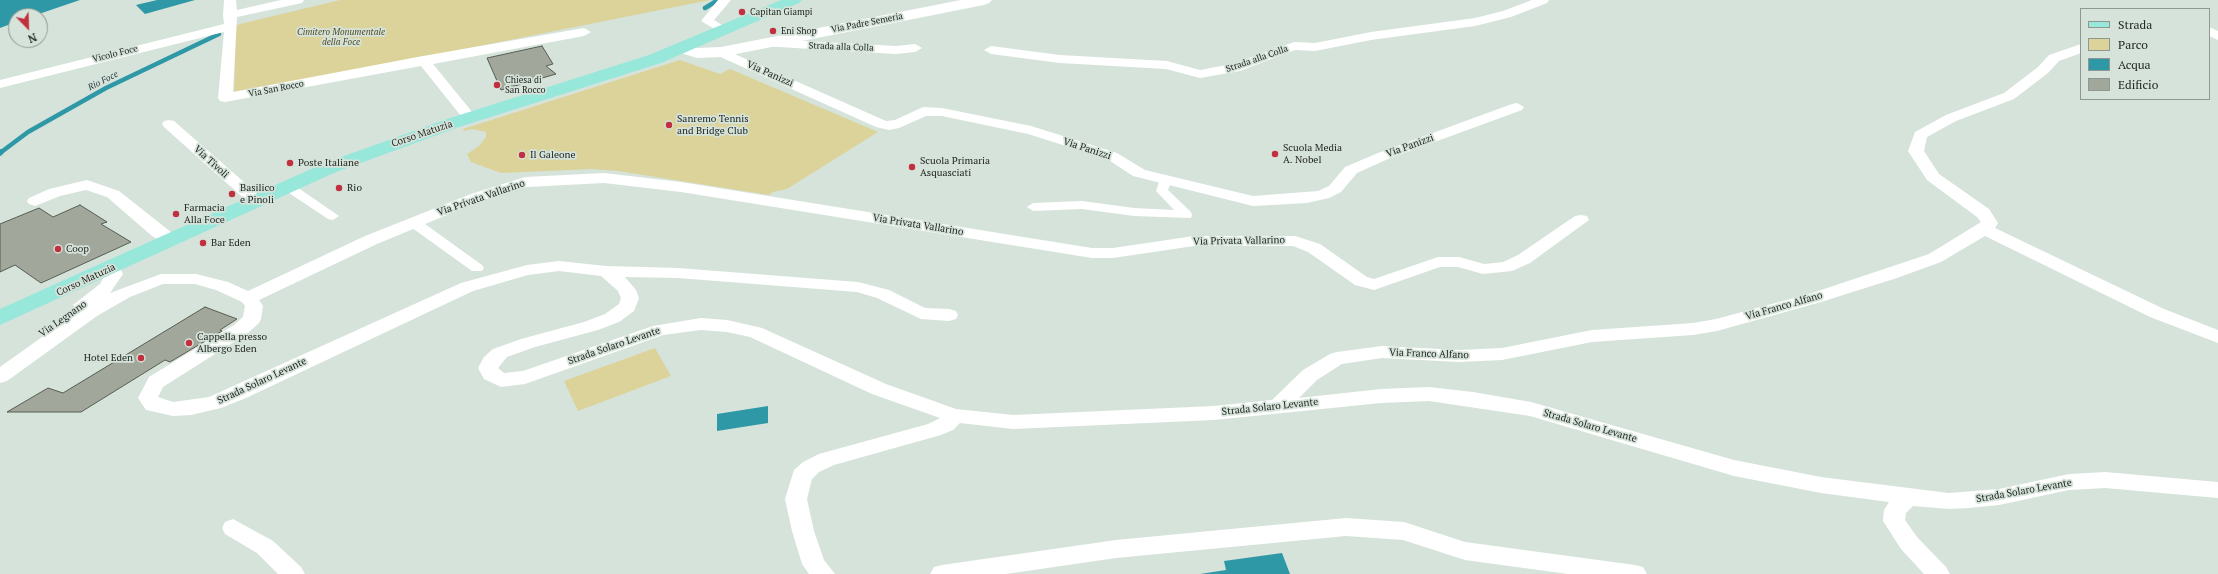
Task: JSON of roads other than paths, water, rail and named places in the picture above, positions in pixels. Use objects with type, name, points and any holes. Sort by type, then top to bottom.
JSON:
[{"type":"main road","name":"Corso Matuzia","points":[[0,318],[112,268],[255,200],[391,144],[576,85],[680,48],[794,0]]},
{"type":"main road","name":"Via Padre Semeria","points":[[680,48],[697,53],[721,52],[984,0]]},
{"type":"street","name":"Via San Rocco","points":[[230,0],[225,98],[423,60],[584,32]]},
{"type":"street","name":"Vicolo Foce","points":[[0,84],[230,21],[298,0]]},
{"type":"street","points":[[723,30],[707,21],[725,0]]},
{"type":"street","name":"Strada alla Colla","points":[[991,50],[1060,59],[1167,65],[1200,74],[1235,68],[1294,46],[1315,47],[1371,36],[1475,22],[1507,14],[1543,0]]},
{"type":"street","name":"Strada alla Colla","points":[[767,43],[896,50],[915,48]]},
{"type":"street","points":[[2080,48],[2054,58],[2043,70],[2009,96],[1951,118],[1920,135],[1916,151],[1933,177],[1983,212],[1990,223],[1984,229],[2157,313],[2218,337]]},
{"type":"street","name":"Via Panizzi","points":[[721,52],[881,124],[890,126],[899,124],[923,111],[942,112],[1031,130],[1112,156],[1139,173],[1253,201],[1307,198],[1323,195],[1335,189],[1351,170],[1383,156],[1517,107]]},
{"type":"street","points":[[423,60],[470,118]]},
{"type":"street","name":"Via Tivoli","points":[[169,124],[255,200]]},
{"type":"street","name":"Via Privata Vallarino","points":[[248,298],[413,222],[477,197],[524,182],[604,178],[681,188],[1081,252],[1113,253],[1194,241],[1295,240],[1314,248],[1366,283],[1374,285],[1392,280],[1428,264],[1438,262],[1459,262],[1483,268],[1506,267],[1524,259],[1581,220]]},
{"type":"street","points":[[1033,207],[1082,205],[1134,212],[1186,215],[1162,191],[1166,179]]},
{"type":"street","points":[[35,201],[55,192],[87,185],[113,194],[158,232],[172,240]]},
{"type":"street","points":[[287,186],[333,216]]},
{"type":"street","points":[[413,222],[477,268]]},
{"type":"street","name":"Via Franco Alfano","points":[[1277,407],[1310,375],[1337,358],[1382,352],[1459,356],[1502,354],[1592,336],[1694,329],[1815,298],[1861,282],[1891,274],[1935,258],[1984,229]]},
{"type":"street","name":"Strada Solaro Levante","points":[[248,298],[254,306],[252,319],[241,329],[156,382],[148,398],[153,405],[172,409],[191,408],[214,403],[467,287],[527,270],[559,266],[606,271],[678,273],[858,287],[883,294],[921,313],[949,315]]},
{"type":"street","name":"Via Legnano","points":[[0,363],[107,287],[114,274],[112,268]]},
{"type":"street","name":"Strada Solaro Levante","points":[[606,271],[621,282],[627,290],[630,298],[627,307],[612,318],[591,326],[528,343],[500,353],[491,361],[488,368],[490,374],[500,380],[525,377],[660,330],[701,324],[727,326],[755,332],[879,389],[925,407],[956,416],[1013,422],[1214,413],[1381,396],[1429,394],[1473,398],[1531,409],[1734,468],[1821,485],[1874,491],[1908,497],[1949,501],[1969,500],[1999,497],[2069,482],[2105,480],[2218,490]]},
{"type":"street","points":[[0,376],[90,312],[124,293],[148,283],[161,279],[196,279],[222,286],[248,298]]},
{"type":"street","points":[[823,574],[814,564],[803,531],[796,499],[802,476],[811,467],[827,459],[934,430],[946,424],[956,416]]},
{"type":"street","points":[[1908,497],[1895,510],[1894,521],[1909,543],[1938,574]]},
{"type":"street","points":[[942,574],[1116,549],[1346,527],[1404,531],[1472,552],[1635,574]]},
{"type":"street","points":[[232,528],[265,547],[293,574]]},
{"type":"water","points":[[0,0],[80,0],[48,11],[48,8],[8,8],[8,25],[0,28]]},
{"type":"water","points":[[157,0],[195,0],[145,14],[136,5]]},
{"type":"water","points":[[768,406],[768,423],[717,431],[717,414]]},
{"type":"water","points":[[1282,553],[1290,574],[1200,574],[1226,570],[1224,561]]},
{"type":"waterway","points":[[705,8],[718,0]]},
{"type":"waterway","name":"Rio Foce","points":[[1,152],[0,153],[28,132],[106,88],[219,34]]},
{"type":"place","name":"Capitan Giampi","points":[[742,12]]},
{"type":"place","name":"Eni Shop","points":[[773,31]]},
{"type":"place","name":"Chiesa di San Rocco","points":[[497,85]]},
{"type":"place","name":"Sanremo Tennis and Bridge Club","points":[[669,125]]},
{"type":"place","name":"Scuola Media A. Nobel","points":[[1275,154]]},
{"type":"place","name":"Il Galeone","points":[[522,155]]},
{"type":"place","name":"Poste Italiane","points":[[290,163]]},
{"type":"place","name":"Scuola Primaria Asquasciati","points":[[912,167]]},
{"type":"place","name":"Rio","points":[[339,188]]},
{"type":"place","name":"Basilico e Pinoli","points":[[232,194]]},
{"type":"place","name":"Farmacia Alla Foce","points":[[176,214]]},
{"type":"place","name":"Bar Eden","points":[[203,243]]},
{"type":"place","name":"Coop","points":[[58,249]]},
{"type":"place","name":"Cappella presso Albergo Eden","points":[[189,343]]},
{"type":"place","name":"Hotel Eden","points":[[141,358]]},
{"type":"park label","name":"Cimitero Monumentale della Foce","points":[[341,38]]}]
